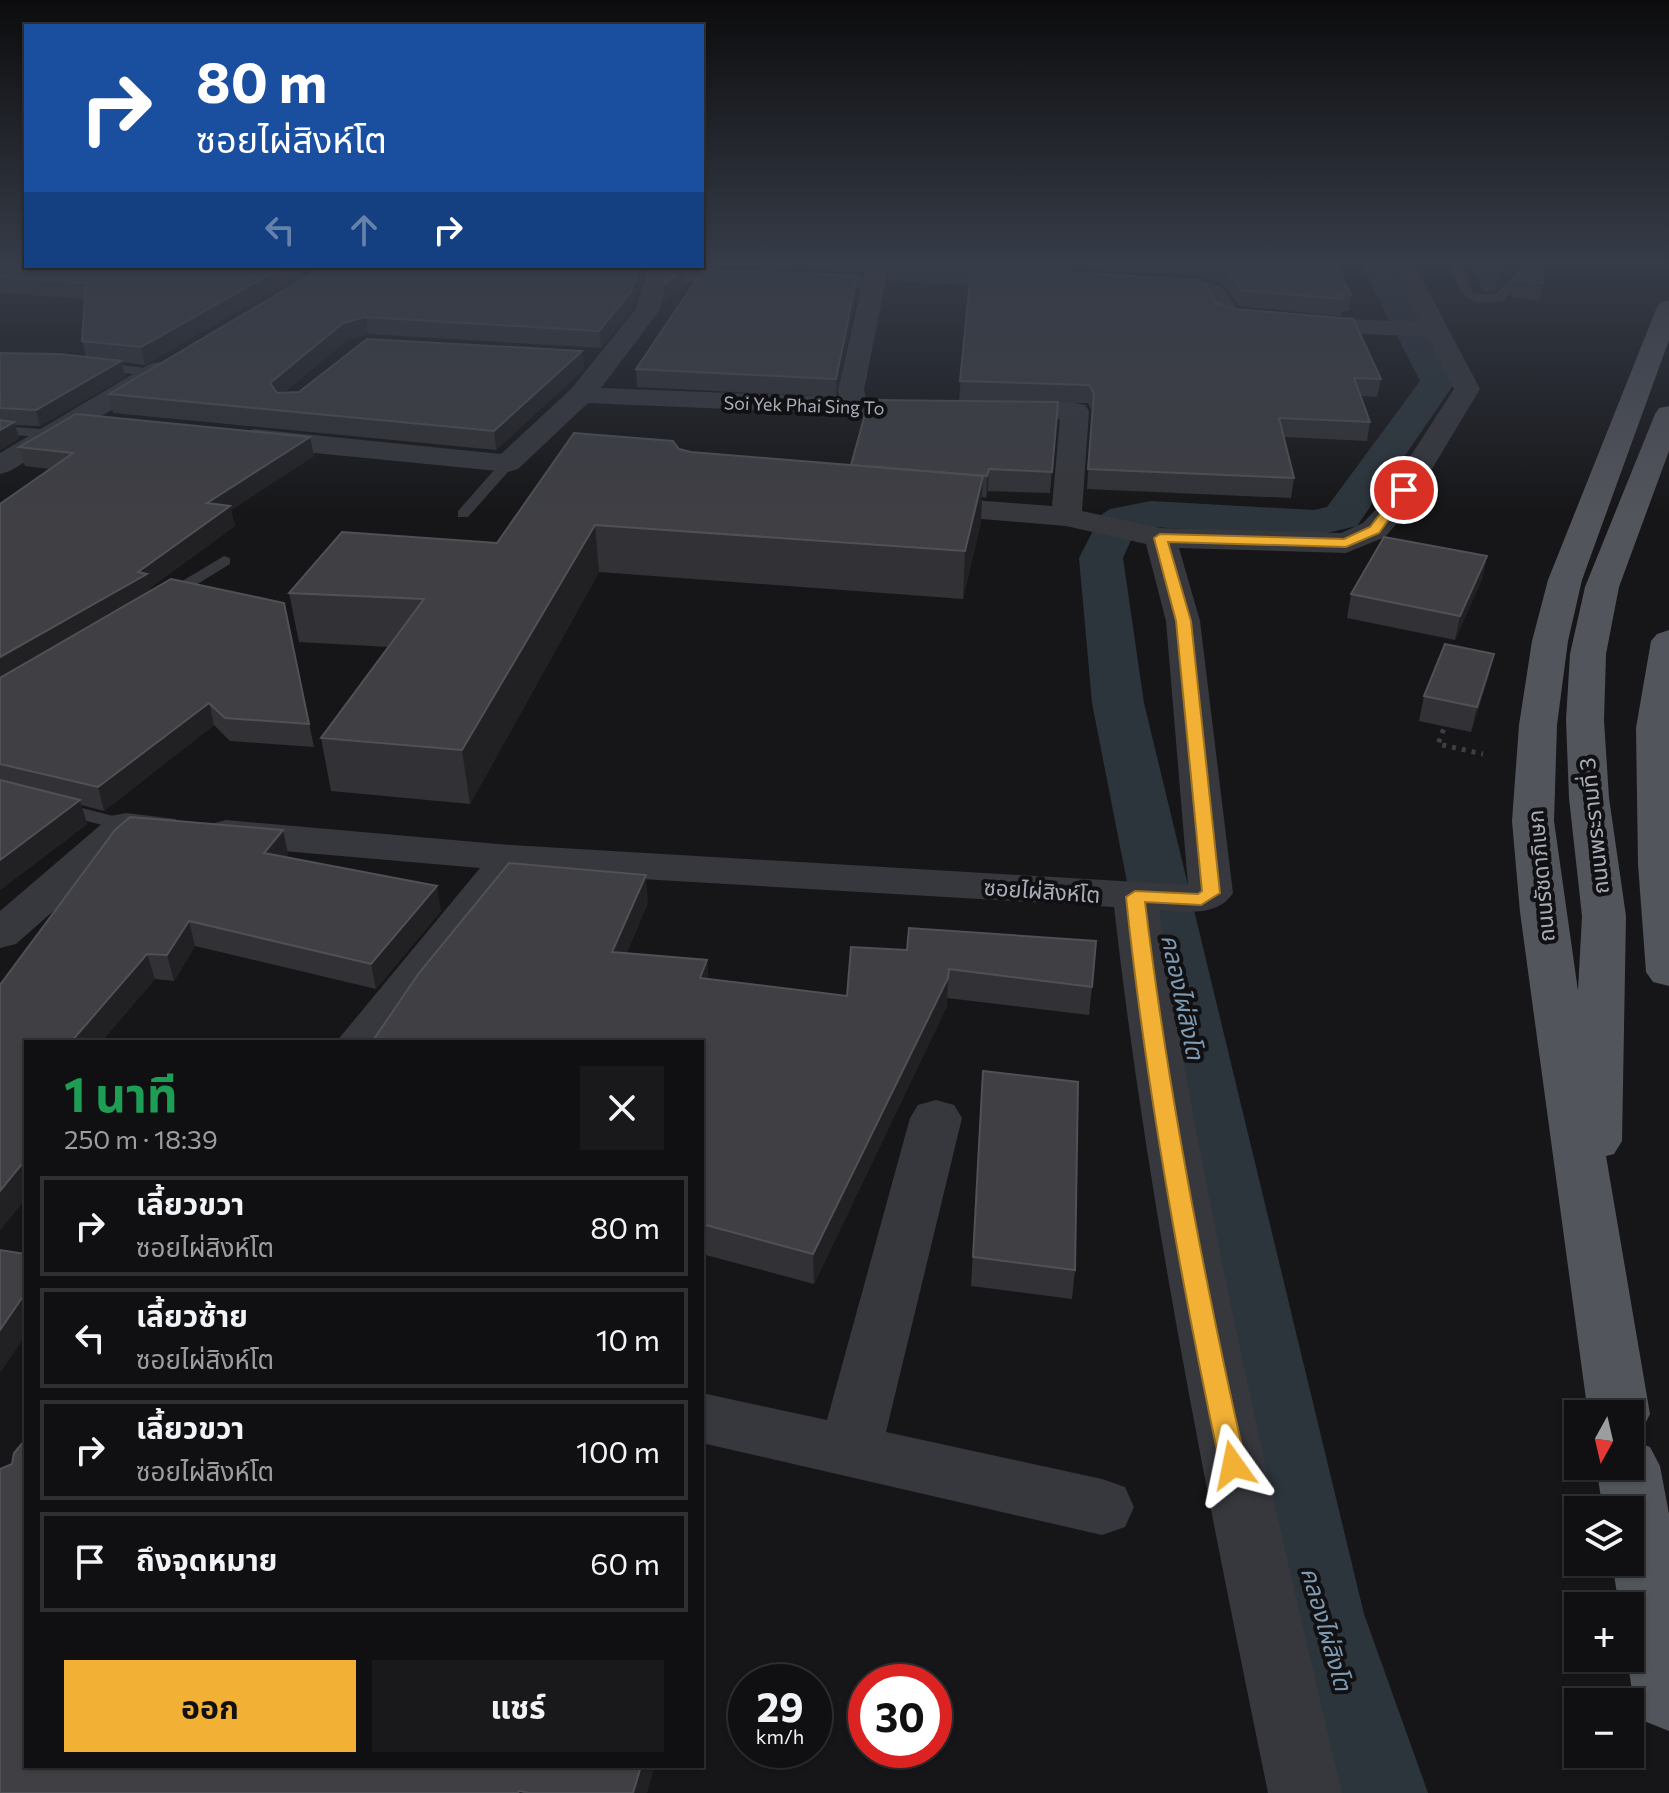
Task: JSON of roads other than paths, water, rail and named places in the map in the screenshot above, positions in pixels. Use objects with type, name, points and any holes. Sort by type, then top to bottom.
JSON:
[{"type":"main road","name":"ถนนรัชดาภิเษก","points":[[1617,1400],[1542,912],[1533,821],[1538,725],[1550,641],[1572,554],[1653,348]]},
{"type":"main road","name":"ถนนพระรามที่ 3","points":[[1592,1251],[1604,916],[1589,798],[1585,720],[1588,654],[1602,587],[1669,414]]},
{"type":"main road","points":[[1669,641],[1655,728],[1659,864],[1669,972]]},
{"type":"main road","points":[[1630,1480],[1669,1697]]},
{"type":"street","points":[[230,436],[508,463],[581,395],[616,348]]},
{"type":"street","points":[[854,409],[851,390],[860,348]]},
{"type":"street","points":[[892,502],[1075,519],[1148,535],[1346,543],[1374,530],[1389,514],[1465,395],[1465,381],[1442,348]]},
{"type":"street","points":[[0,465],[179,357]]},
{"type":"street","points":[[575,357],[607,359]]},
{"type":"street","name":"Soi Yek Phai Sing To","points":[[581,395],[854,409],[949,410]]},
{"type":"street","points":[[980,410],[1075,411],[1075,519]]},
{"type":"street","points":[[65,428],[122,425]]},
{"type":"street","name":"ซอยไผ่สิงห์โต","points":[[126,825],[511,858],[1201,899],[1211,893],[1183,621],[1148,535]]},
{"type":"street","points":[[0,934],[126,825]]},
{"type":"street","points":[[362,1040],[511,858]]},
{"type":"street","points":[[1135,897],[1151,1033],[1213,1375],[1305,1793]]},
{"type":"street","points":[[850,1451],[936,1118]]},
{"type":"street","points":[[704,1418],[1102,1507]]},
{"type":"lane","points":[[77,364],[154,373]]},
{"type":"lane","points":[[0,430],[65,428]]},
{"type":"lane","points":[[463,514],[508,463]]},
{"type":"lane","points":[[145,608],[224,561]]},
{"type":"lane","points":[[0,793],[126,825]]},
{"type":"waterway","name":"คลองไผ่สิงโต","points":[[1377,1793],[1317,1614],[1118,703],[1101,558],[1116,524],[1125,518],[1151,514],[1314,523],[1342,517],[1438,381],[1420,348]]}]
